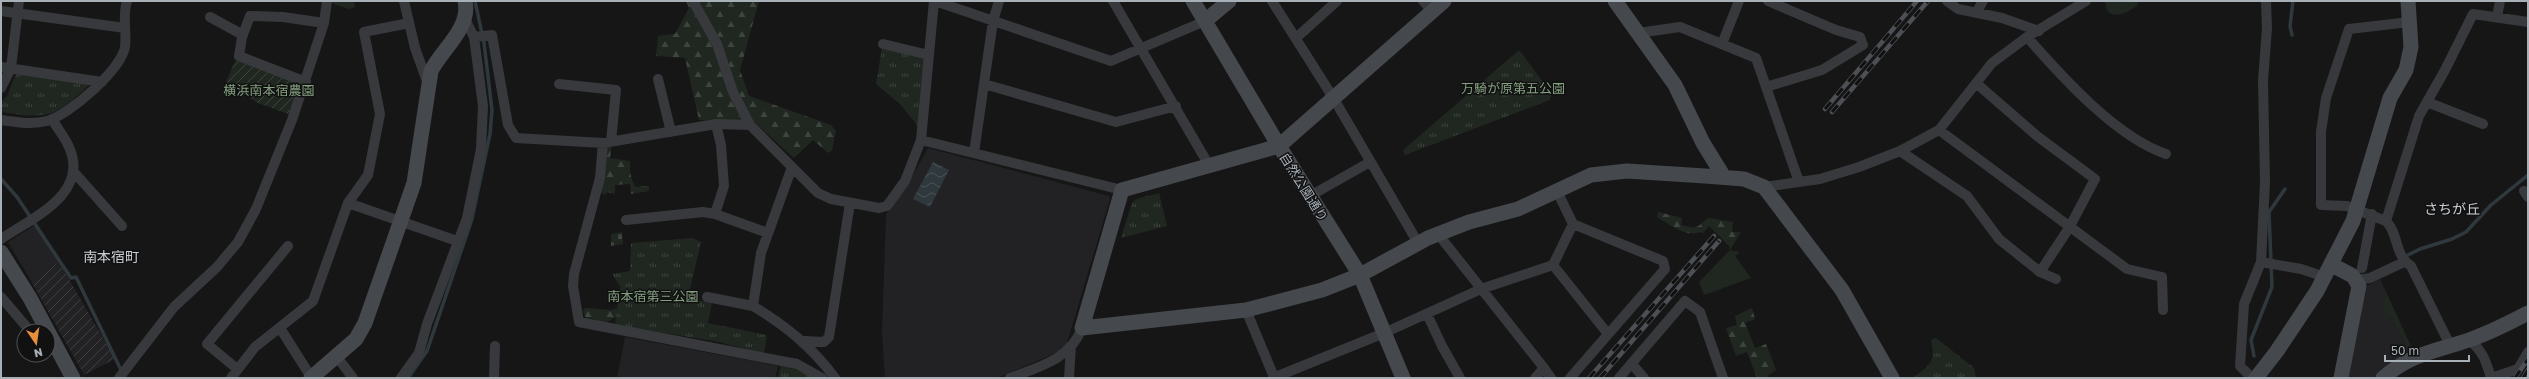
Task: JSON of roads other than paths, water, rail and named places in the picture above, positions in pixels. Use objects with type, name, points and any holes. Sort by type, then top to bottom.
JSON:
[{"type":"street","points":[[1,88],[18,13],[19,1]]},
{"type":"street","points":[[1,120],[31,124],[52,120],[61,116],[102,82],[118,65],[125,47],[123,11],[127,1]]},
{"type":"street","points":[[119,378],[174,307],[217,267],[238,242],[256,209],[306,82],[324,23],[327,1]]},
{"type":"street","points":[[404,1],[414,48],[429,86]]},
{"type":"street","points":[[280,328],[311,378],[356,339],[365,323],[402,221],[414,183],[431,71],[437,59],[459,32],[465,19],[465,1]]},
{"type":"street","points":[[693,1],[717,44],[733,92],[750,126],[818,193],[831,199],[879,208],[887,206],[905,181],[921,140],[934,1],[1111,61],[1205,21],[1229,1]]},
{"type":"street","points":[[974,153],[993,21],[999,1]]},
{"type":"street","points":[[1113,1],[1176,106],[1210,167]]},
{"type":"street","name":"自然公園通り","points":[[1193,1],[1278,146],[1360,275],[1403,378]]},
{"type":"street","points":[[1272,1],[1334,99],[1418,243]]},
{"type":"street","points":[[1296,38],[1337,1]]},
{"type":"street","points":[[921,140],[1122,190],[1210,167],[1278,146],[1334,99],[1428,6],[1444,1]]},
{"type":"street","points":[[1615,1],[1674,85],[1704,143],[1724,177]]},
{"type":"street","points":[[1722,44],[1739,1]]},
{"type":"street","points":[[1766,87],[1822,70],[1863,45],[1860,37],[1836,30],[1768,1]]},
{"type":"street","points":[[1947,1],[1958,10],[2002,18],[2039,31]]},
{"type":"street","points":[[1976,13],[1983,1]]},
{"type":"street","points":[[1082,328],[1246,310],[1322,290],[1360,275],[1418,243],[1438,234],[1469,222],[1518,208],[1556,189],[1592,175],[1609,172],[1724,177],[1744,179],[1764,187],[1799,182],[1859,168],[1900,152],[1939,130],[1954,113],[1992,63],[2027,38],[2086,1]]},
{"type":"street","points":[[2252,378],[2240,366],[2241,334],[2244,304],[2267,263],[2263,82],[2267,28],[2266,1]]},
{"type":"street","points":[[2256,378],[2281,345],[2328,271],[2357,210],[2390,98],[2406,70],[2411,47],[2408,1]]},
{"type":"street","points":[[2496,16],[2500,1]]},
{"type":"street","points":[[1,11],[125,28]]},
{"type":"street","points":[[2386,221],[2419,116],[2473,14],[2496,16],[2528,22]]},
{"type":"street","points":[[306,82],[240,56],[243,35],[250,16],[283,17],[324,23]]},
{"type":"street","points":[[210,17],[243,35]]},
{"type":"street","points":[[401,378],[419,353],[427,324],[467,218],[481,149],[483,106],[480,36],[465,19]]},
{"type":"street","points":[[230,378],[236,368],[255,347],[313,301],[348,203],[368,175],[380,114],[364,32],[409,22]]},
{"type":"street","points":[[2410,22],[2349,29],[2326,98],[2321,138],[2321,205],[2347,206],[2372,214],[2386,221],[2390,225],[2398,252],[2404,262],[2411,266],[2450,345]]},
{"type":"street","points":[[1638,33],[1680,27],[1756,58],[1799,182]]},
{"type":"street","points":[[480,36],[492,35],[508,125],[516,138],[607,142],[716,124],[750,126]]},
{"type":"street","points":[[2027,38],[2060,74],[2104,116],[2151,149],[2166,154]]},
{"type":"street","points":[[883,44],[929,55]]},
{"type":"street","points":[[6,67],[102,82]]},
{"type":"street","points":[[658,80],[671,132]]},
{"type":"street","points":[[1976,83],[2037,136],[2094,179],[2069,228],[2040,272]]},
{"type":"street","points":[[559,84],[616,90],[600,178],[574,274],[573,286],[579,322],[797,364],[822,378]]},
{"type":"street","points":[[984,84],[1116,122],[1176,106]]},
{"type":"street","points":[[2427,102],[2483,124]]},
{"type":"street","points":[[1,239],[62,197],[72,178],[73,171],[69,146],[52,120]]},
{"type":"street","points":[[715,214],[724,186],[716,124]]},
{"type":"street","points":[[1939,130],[2069,228],[2127,269],[2162,277],[2163,310]]},
{"type":"street","points":[[1900,152],[1967,196],[1999,239],[2040,272],[2056,279]]},
{"type":"street","points":[[1310,196],[1370,162]]},
{"type":"street","points":[[753,306],[761,254],[792,167]]},
{"type":"street","points":[[73,171],[122,226]]},
{"type":"street","points":[[1764,187],[1842,290],[1892,378]]},
{"type":"street","points":[[1556,189],[1573,224],[1663,261],[1665,269],[1570,378]]},
{"type":"street","points":[[1010,378],[1059,359],[1078,337],[1082,328],[1122,190]]},
{"type":"street","points":[[348,203],[458,240]]},
{"type":"street","points":[[804,341],[824,342],[829,337],[850,203]]},
{"type":"street","points":[[626,220],[702,212],[715,214],[768,233]]},
{"type":"street","points":[[2340,378],[2372,214]]},
{"type":"street","points":[[1246,310],[1273,378],[1384,333],[1482,289],[1553,265],[1573,224]]},
{"type":"street","points":[[1438,234],[1551,378]]},
{"type":"street","points":[[236,368],[207,344],[288,246]]},
{"type":"street","points":[[1,252],[41,323]]},
{"type":"street","points":[[2267,263],[2301,269],[2328,271],[2345,270],[2370,278],[2404,262]]},
{"type":"street","points":[[1553,265],[1608,334]]},
{"type":"street","points":[[1,297],[23,323]]},
{"type":"street","points":[[707,297],[753,306],[784,325],[804,341],[818,355],[835,378]]},
{"type":"street","points":[[1619,378],[1685,301],[1700,312],[1723,378]]},
{"type":"street","points":[[2383,378],[2396,366],[2413,357],[2469,340],[2528,313]]},
{"type":"street","points":[[1427,314],[1442,346],[1460,378]]},
{"type":"street","points":[[2469,340],[2480,348],[2485,358],[2491,378],[2518,369],[2528,352]]},
{"type":"street","points":[[494,378],[495,346]]},
{"type":"street","points":[[1069,378],[1071,346]]},
{"type":"street","points":[[56,349],[73,378]]},
{"type":"street","points":[[337,357],[353,378]]},
{"type":"street","points":[[1632,364],[1644,378]]},
{"type":"street","points":[[1535,378],[1544,368]]},
{"type":"water","points":[[933,162],[949,170],[930,207],[913,199]]},
{"type":"waterway","points":[[408,378],[427,351],[472,219],[490,134],[492,110],[484,43],[475,1]]},
{"type":"waterway","points":[[2292,35],[2290,26],[2293,1]]},
{"type":"waterway","points":[[2406,256],[2420,249],[2452,239],[2466,232],[2491,205],[2528,175]]},
{"type":"waterway","points":[[1,179],[17,197],[71,278],[76,277],[122,372]]},
{"type":"waterway","points":[[2254,356],[2251,340],[2272,287],[2269,212],[2285,189]]},
{"type":"railway","points":[[1825,109],[1917,1]]},
{"type":"railway","points":[[1832,112],[1928,1]]},
{"type":"railway","points":[[1589,378],[1714,236]]},
{"type":"railway","points":[[1600,378],[1719,241]]},
{"type":"railway","points":[[2515,378],[2528,359]]},
{"type":"railway","points":[[2523,378],[2528,370]]},
{"type":"district","name":"さちが丘","points":[[2452,209]]},
{"type":"district","name":"南本宿町","points":[[111,257]]},
{"type":"park label","name":"万騎が原第五公園","points":[[1513,88]]},
{"type":"park label","name":"横浜南本宿農園","points":[[269,90]]},
{"type":"park label","name":"南本宿第三公園","points":[[653,296]]}]
